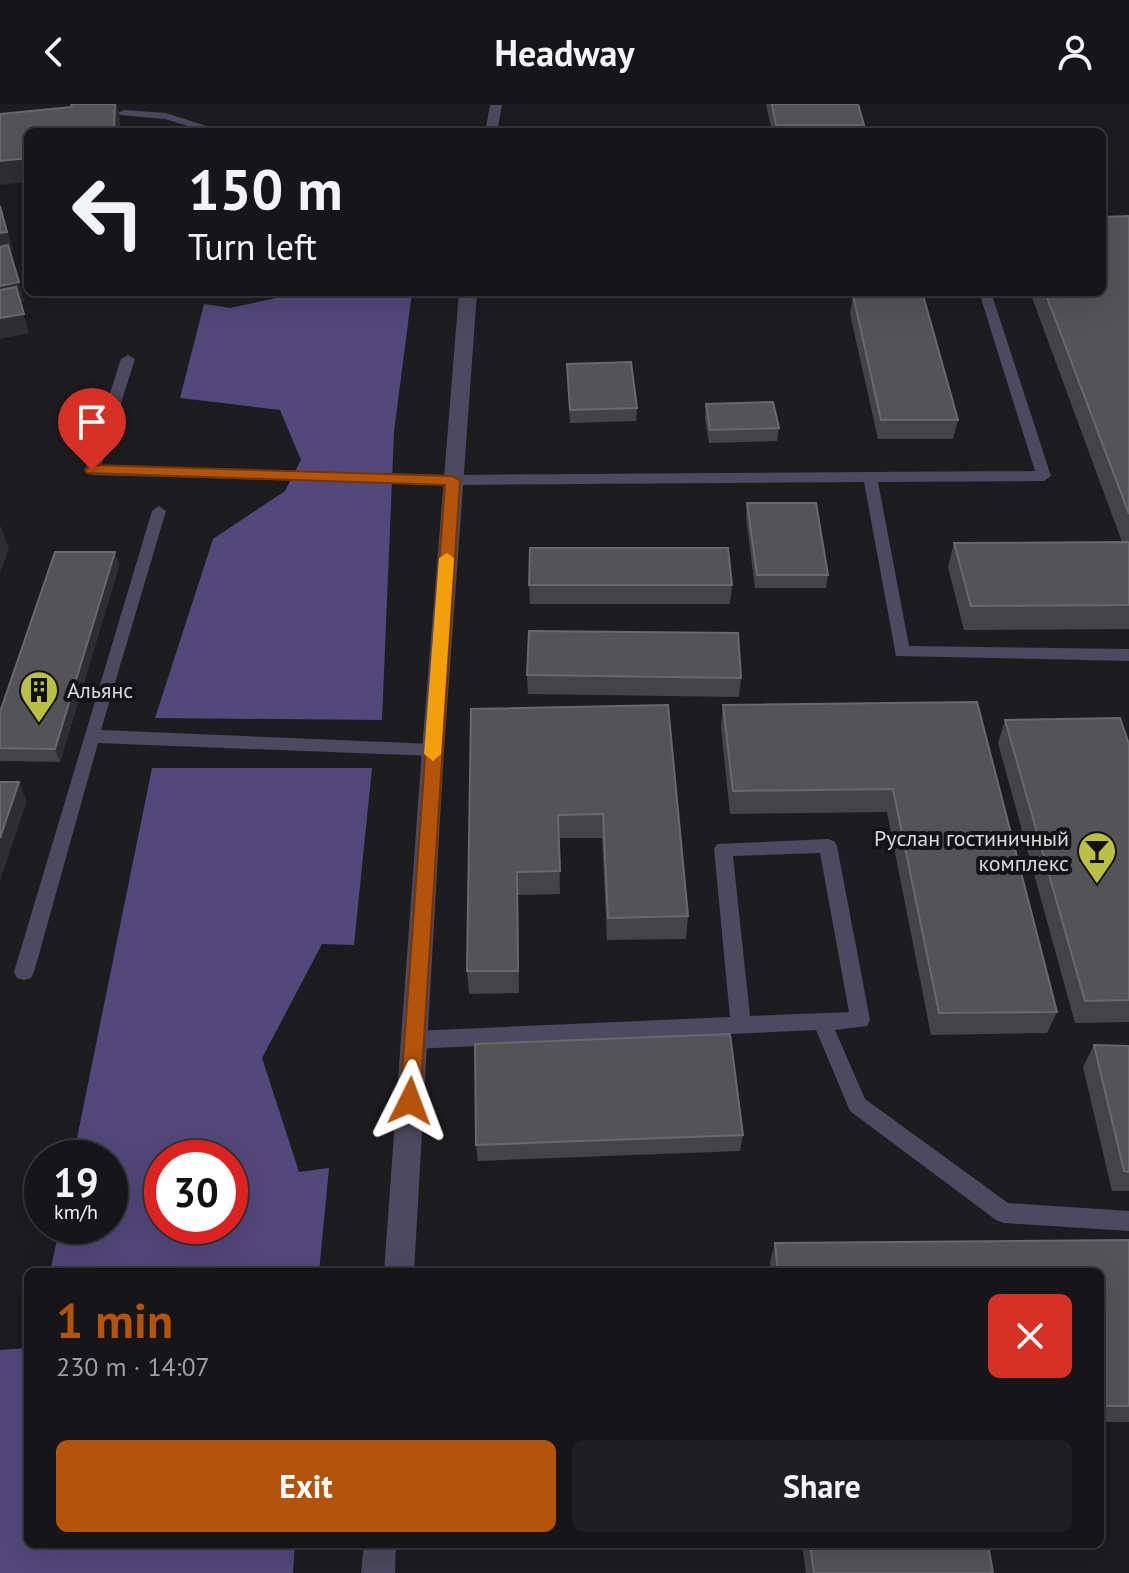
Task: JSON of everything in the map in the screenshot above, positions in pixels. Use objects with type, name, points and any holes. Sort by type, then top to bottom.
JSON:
[{"type":"street","points":[[399,1268],[452,480],[468,296]]},
{"type":"street","points":[[378,1573],[380,1548]]},
{"type":"lane","points":[[492,128],[496,105]]},
{"type":"lane","points":[[124,113],[167,110],[210,128]]},
{"type":"lane","points":[[128,359],[92,470],[452,480],[1044,476],[986,296]]},
{"type":"lane","points":[[870,477],[902,652],[1129,655]]},
{"type":"lane","points":[[24,972],[159,511]]},
{"type":"lane","points":[[91,736],[433,750]]},
{"type":"lane","points":[[413,1040],[860,1020],[828,846],[723,849],[741,1025]]},
{"type":"lane","points":[[822,1022],[857,1105],[1004,1213],[1129,1221]]},
{"type":"shaded area","points":[[286,296],[411,296],[394,432],[382,720],[155,718],[213,539],[285,491],[301,460],[280,410],[180,398],[204,304],[230,308]]},
{"type":"shaded area","points":[[152,768],[372,768],[354,945],[322,944],[262,1058],[299,1172],[329,1168],[319,1268],[51,1268],[56,1244],[128,1244],[128,1140],[77,1140]]},
{"type":"shaded area","points":[[24,1348],[24,1548],[295,1548],[293,1573],[0,1573],[0,1350]]},
{"type":"building","points":[[71,104],[115,104],[114,128],[24,128],[24,158],[0,161],[0,114],[72,107]]},
{"type":"building","points":[[772,104],[858,104],[864,125],[776,125]]},
{"type":"building","points":[[0,206],[7,232],[0,233]]},
{"type":"building","points":[[1129,216],[1129,514],[1047,296],[1106,296],[1106,217]]},
{"type":"building","points":[[8,245],[19,282],[0,286],[0,247]]},
{"type":"building","points":[[16,287],[24,314],[0,318],[0,290]]},
{"type":"building","points":[[853,296],[923,296],[958,420],[881,420]]},
{"type":"building","points":[[631,362],[637,408],[570,410],[567,364]]},
{"type":"building","points":[[773,402],[779,428],[710,430],[706,404]]},
{"type":"building","points":[[747,503],[816,503],[828,575],[757,575]]},
{"type":"building","points":[[1129,542],[1129,605],[971,606],[954,543]]},
{"type":"building","points":[[530,548],[728,548],[732,585],[529,585]]},
{"type":"building","points":[[55,552],[115,552],[55,749],[0,748],[0,712]]},
{"type":"building","points":[[529,631],[738,633],[741,678],[527,675]]},
{"type":"building","points":[[977,702],[1057,1012],[939,1013],[893,789],[733,791],[723,705]]},
{"type":"building","points":[[668,705],[688,916],[608,918],[603,814],[558,815],[560,871],[517,872],[518,971],[467,971],[471,709]]},
{"type":"building","points":[[1120,718],[1129,744],[1129,1000],[1085,1001],[1005,720]]},
{"type":"building","points":[[0,782],[19,782],[0,838]]},
{"type":"building","points":[[730,1034],[743,1135],[476,1145],[475,1044]]},
{"type":"building","points":[[1094,1045],[1129,1046],[1129,1172],[1124,1171]]},
{"type":"building","points":[[1129,1240],[1129,1406],[1104,1406],[1104,1268],[778,1268],[775,1243]]},
{"type":"building","points":[[811,1548],[989,1548],[993,1573],[814,1573]]},
{"type":"slow traffic","points":[[433,754],[447,558]]},
{"type":"place","name":"Альянс","points":[[39,724]]},
{"type":"place","name":"Руслан гостиничный комплекс","points":[[1097,885]]},
{"type":"route","points":[[92,470],[452,480],[410,1101]]}]
